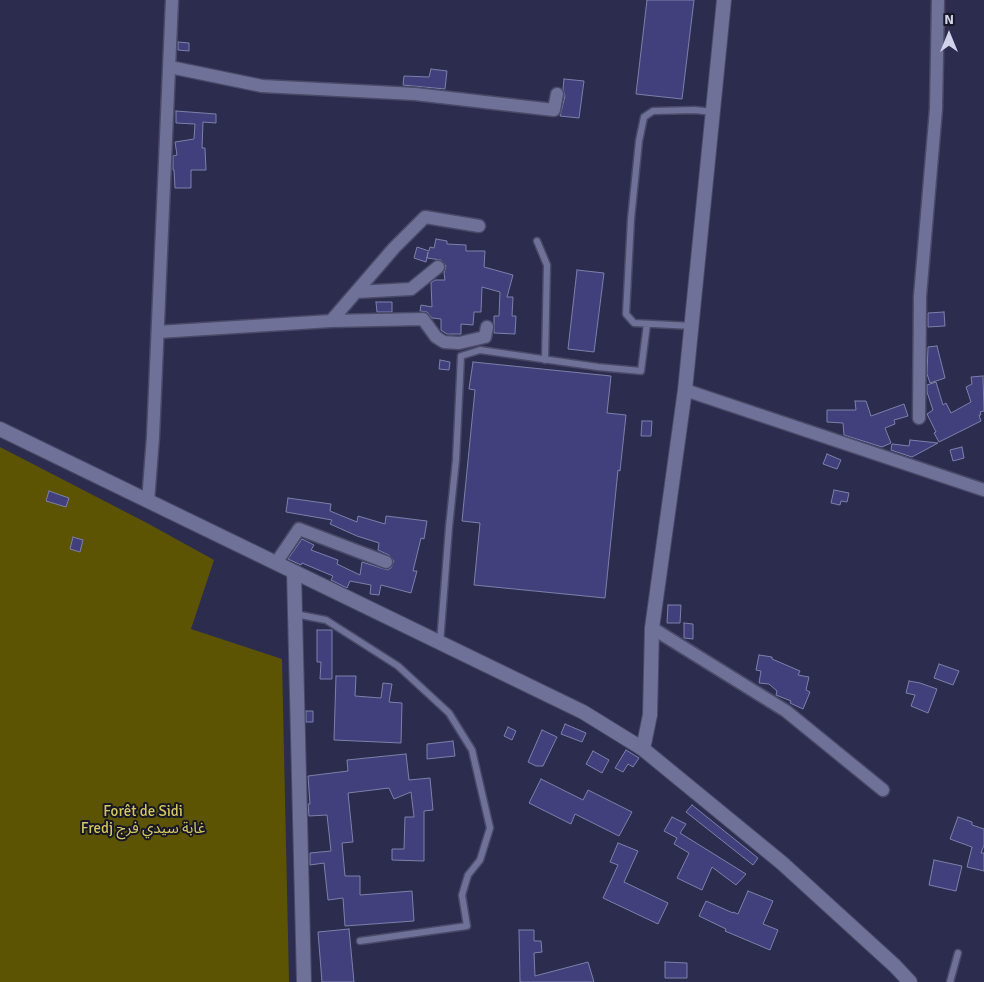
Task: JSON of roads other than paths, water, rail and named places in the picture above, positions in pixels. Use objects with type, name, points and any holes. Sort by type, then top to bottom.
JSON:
[{"type":"main road","points":[[643,749],[650,715],[652,628],[685,390],[724,0]]},
{"type":"main road","points":[[0,429],[583,712],[643,749],[782,864],[895,966],[910,982]]},
{"type":"main road","points":[[294,572],[304,982]]},
{"type":"street","points":[[148,501],[158,332],[172,0]]},
{"type":"street","points":[[919,418],[920,296],[936,109],[938,0]]},
{"type":"street","points":[[170,68],[262,86],[415,94],[554,110],[557,94]]},
{"type":"street","points":[[330,321],[394,248],[425,217],[479,226]]},
{"type":"street","points":[[356,292],[410,289],[438,267]]},
{"type":"street","points":[[158,332],[330,321],[423,319],[436,337],[444,342],[459,342],[486,337],[488,327]]},
{"type":"street","points":[[685,390],[984,490]]},
{"type":"street","points":[[276,563],[299,529],[386,562]]},
{"type":"street","points":[[652,628],[786,711],[883,790]]},
{"type":"lane","points":[[692,326],[634,323],[626,314],[631,219],[639,142],[644,117],[653,111],[695,110],[714,112]]},
{"type":"lane","points":[[537,241],[547,265],[546,360]]},
{"type":"lane","points":[[440,643],[456,460],[461,356],[480,350],[641,371],[646,324]]},
{"type":"lane","points":[[295,614],[326,620],[398,666],[449,713],[472,750],[490,828],[480,860],[468,875],[462,895],[467,926],[360,941]]},
{"type":"lane","points":[[950,982],[958,953]]},
{"type":"park label","name":"Forêt de Sidi Fredj غابة سيدي فرج","points":[[143,820]]}]
